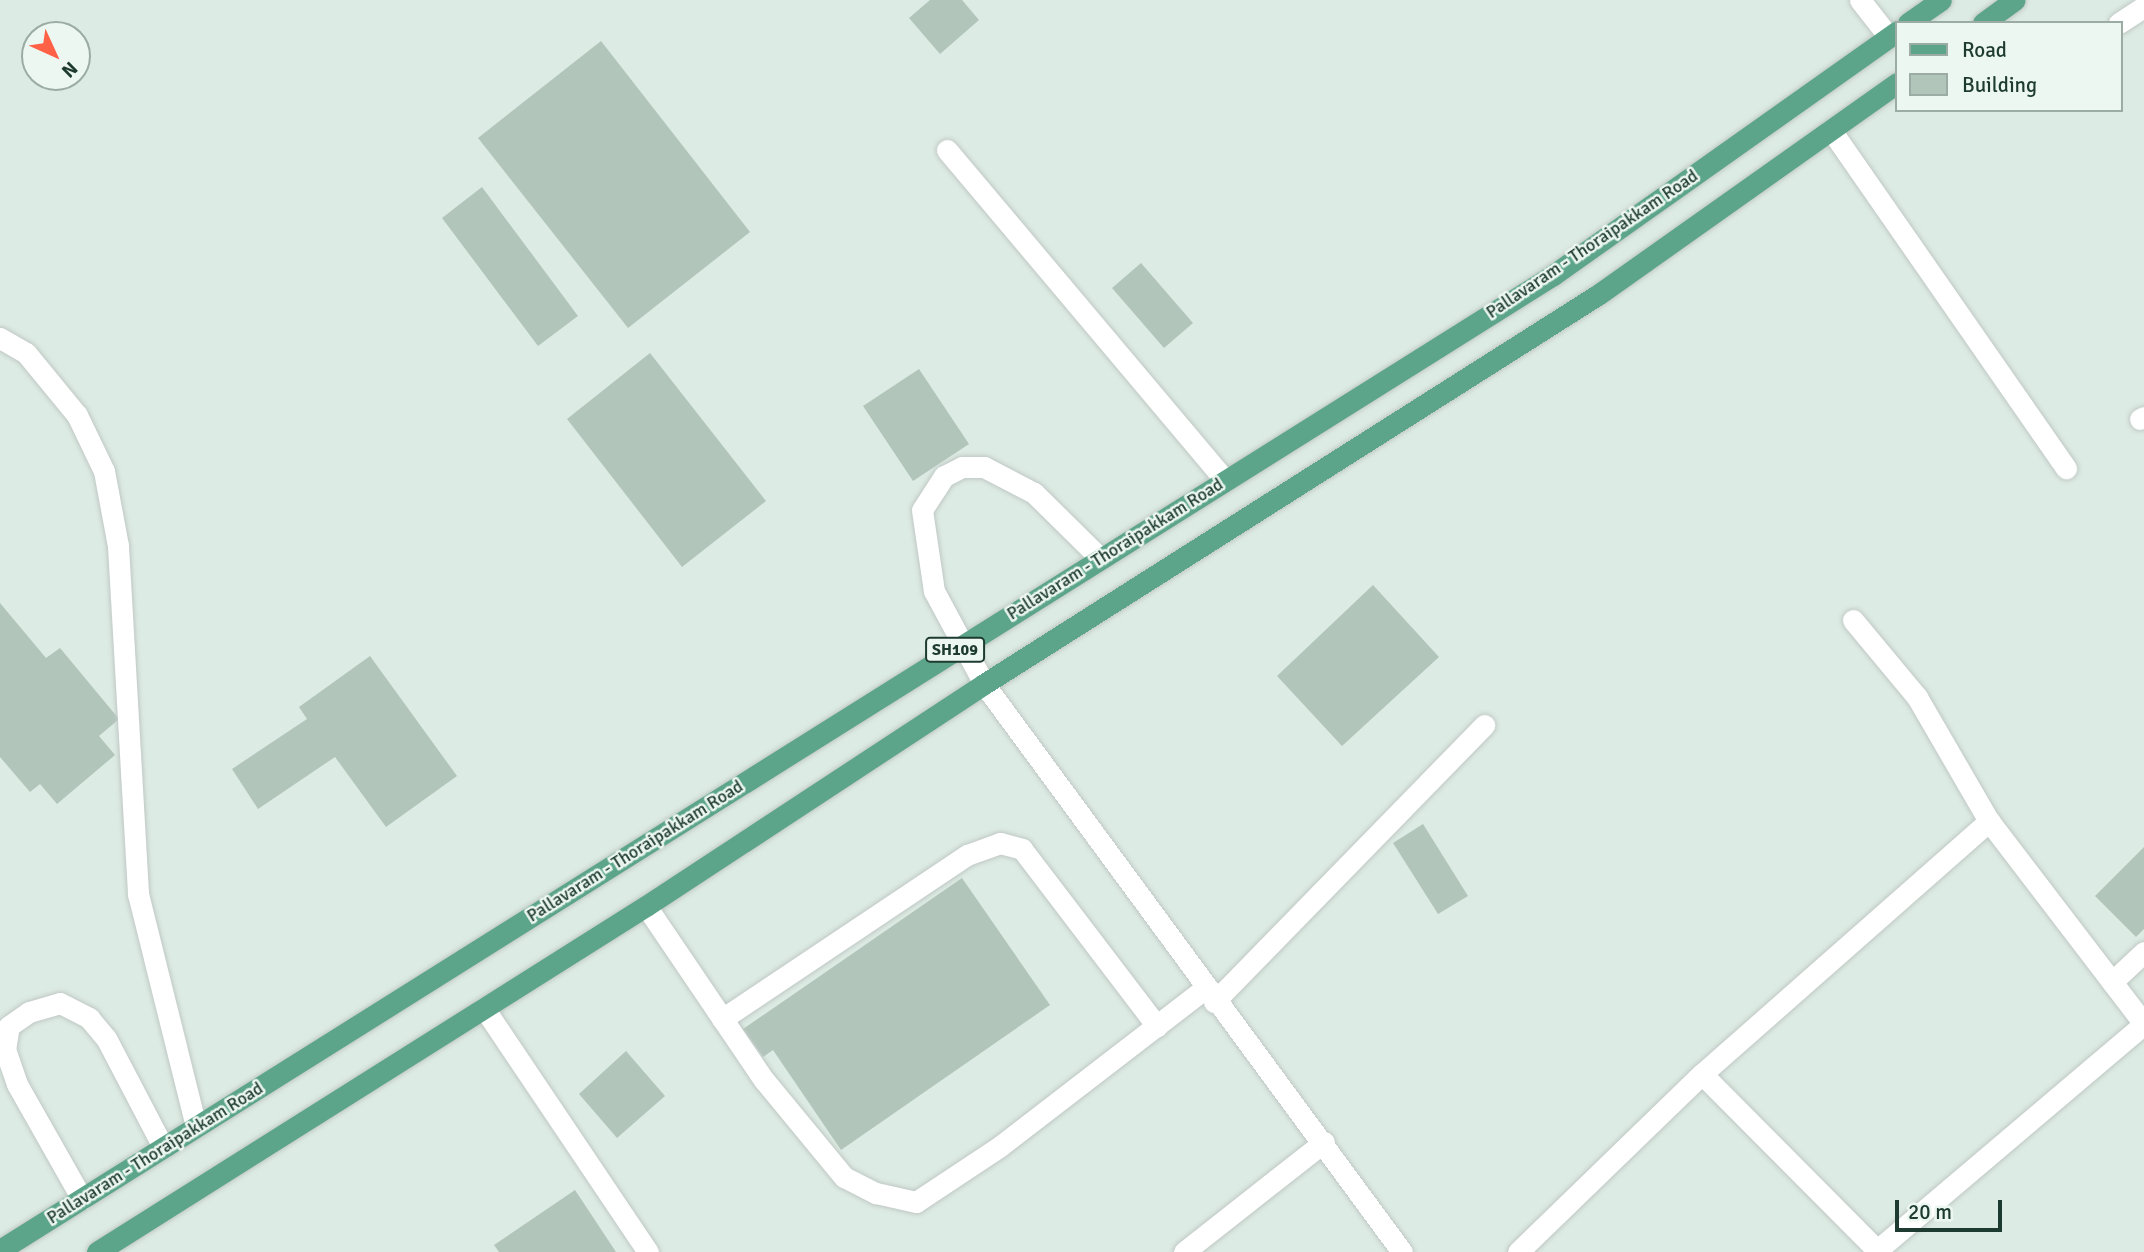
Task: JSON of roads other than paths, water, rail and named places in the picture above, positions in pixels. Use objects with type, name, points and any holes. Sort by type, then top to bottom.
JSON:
[{"type":"main road","points":[[1912,21],[1941,0]]},
{"type":"main road","points":[[1986,21],[2015,0]]},
{"type":"main road","name":"Pallavaram - Thoraipakkam Road","points":[[0,1250],[1553,275],[1893,34]]},
{"type":"main road","name":"SH109","points":[[97,1252],[646,906],[984,684],[1599,294],[1896,84]]},
{"type":"street","points":[[1860,0],[1893,34]]},
{"type":"street","points":[[2122,21],[2144,6]]},
{"type":"street","points":[[1831,130],[2066,468]]},
{"type":"street","points":[[947,150],[1224,480]]},
{"type":"street","points":[[0,338],[26,354],[77,415],[104,471],[118,546],[138,894],[196,1127]]},
{"type":"street","points":[[1100,558],[1034,493],[1006,475],[984,467],[962,467],[944,476],[922,510],[924,540],[934,591],[961,646],[984,684],[1210,995],[1324,1142],[1402,1252]]},
{"type":"street","points":[[1702,1074],[1876,1251],[2144,1024],[1989,821],[1917,697],[1853,620]]},
{"type":"street","points":[[646,906],[764,1080],[844,1177],[876,1193],[916,1202],[999,1147],[1157,1026],[1210,995],[1484,725]]},
{"type":"street","points":[[1518,1252],[1702,1074],[1989,821]]},
{"type":"street","points":[[722,1018],[967,855],[1000,843],[1021,849],[1157,1026]]},
{"type":"street","points":[[2112,982],[2144,952]]},
{"type":"street","points":[[82,1199],[17,1084],[5,1050],[9,1026],[29,1012],[60,1003],[89,1018],[106,1038],[163,1147]]},
{"type":"street","points":[[484,1008],[648,1252]]},
{"type":"street","points":[[1184,1252],[1324,1142]]}]
